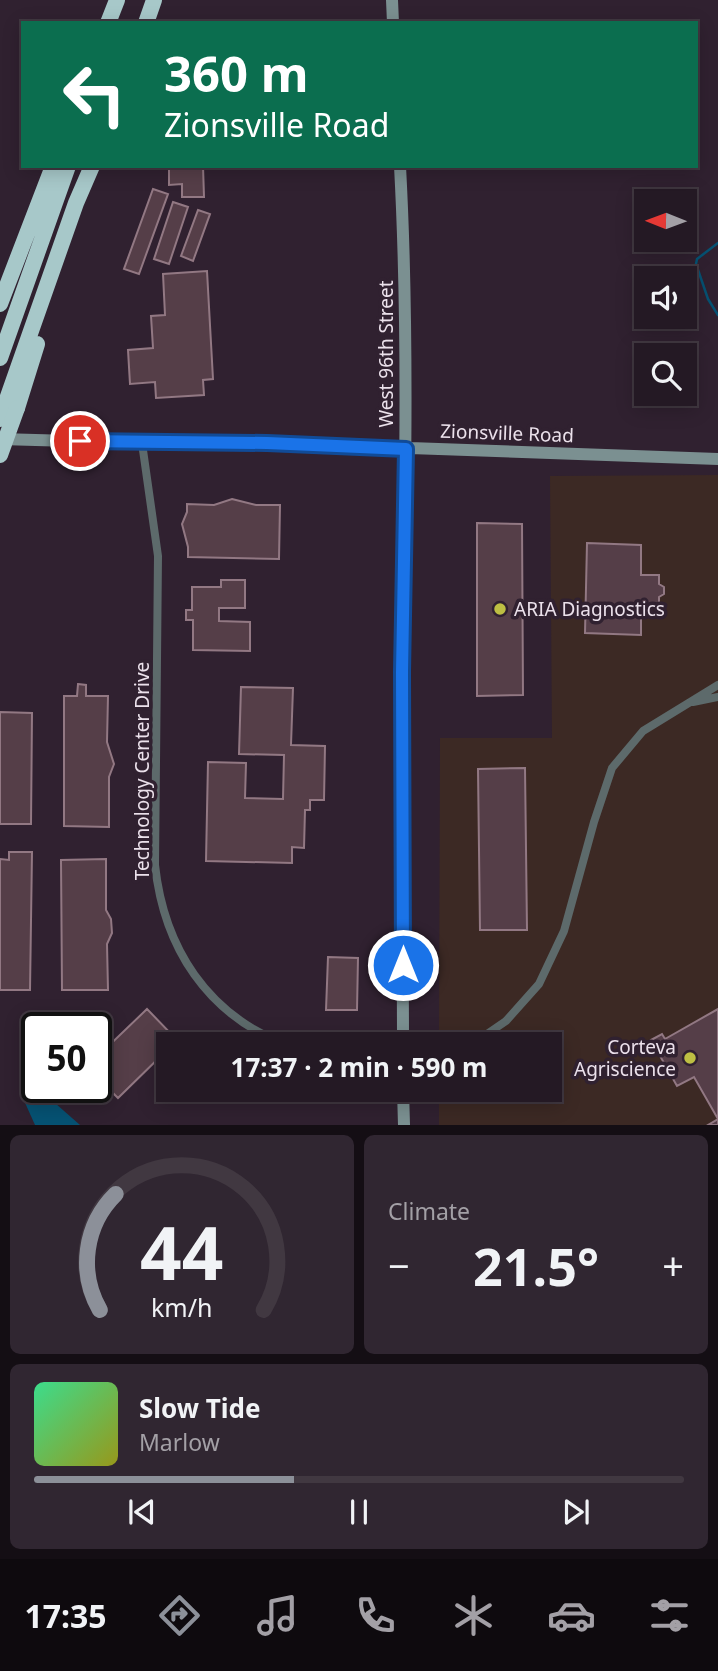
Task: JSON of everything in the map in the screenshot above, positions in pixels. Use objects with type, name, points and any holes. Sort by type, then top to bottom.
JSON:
[{"type":"highway","points":[[109,21],[117,0]]},
{"type":"highway","points":[[119,21],[126,0]]},
{"type":"highway","points":[[147,21],[154,0]]},
{"type":"highway","points":[[0,304],[52,168]]},
{"type":"highway","points":[[0,358],[67,168]]},
{"type":"highway","points":[[0,455],[7,412],[93,168]]},
{"type":"main road","points":[[392,0],[393,21]]},
{"type":"main road","name":"West 96th Street","points":[[400,168],[405,262],[406,449],[402,672],[403,1032]]},
{"type":"main road","name":"Zionsville Road","points":[[0,439],[267,443],[718,458]]},
{"type":"main road","points":[[403,1102],[404,1125]]},
{"type":"street","name":"Technology Center Drive","points":[[142,443],[158,556],[155,865],[160,903],[184,960],[205,989],[239,1020],[262,1032]]},
{"type":"street","points":[[490,1032],[506,1021],[539,984],[564,931],[612,768],[643,731],[718,685]]},
{"type":"street","points":[[687,703],[718,698]]},
{"type":"shaded area","points":[[718,475],[718,1125],[439,1125],[439,1102],[562,1102],[562,1032],[439,1032],[440,738],[552,738],[550,476]]},
{"type":"water","points":[[25,1103],[55,1103],[80,1125],[35,1125]]},
{"type":"building","points":[[169,168],[203,168],[204,197],[182,197],[182,184],[169,185]]},
{"type":"building","points":[[153,189],[168,194],[139,274],[124,269]]},
{"type":"building","points":[[173,202],[188,207],[169,264],[154,259]]},
{"type":"building","points":[[198,210],[210,214],[193,261],[181,256]]},
{"type":"building","points":[[207,271],[213,379],[203,380],[204,395],[156,398],[155,382],[130,384],[128,350],[153,348],[151,316],[165,315],[163,274]]},
{"type":"building","points":[[232,499],[256,505],[280,505],[279,559],[188,557],[182,524],[187,504],[214,505]]},
{"type":"building","name":"ARIA Diagnostics","points":[[477,523],[522,524],[523,695],[477,696]]},
{"type":"building","points":[[587,543],[641,545],[641,575],[659,575],[659,584],[664,587],[664,594],[659,597],[659,605],[641,605],[641,635],[585,633]]},
{"type":"building","points":[[221,580],[245,580],[245,608],[219,608],[219,621],[250,622],[250,651],[193,650],[193,620],[186,620],[186,610],[192,610],[192,587],[221,587]]},
{"type":"building","points":[[78,684],[86,685],[86,696],[108,696],[107,742],[114,764],[109,777],[109,827],[64,826],[64,696],[77,696]]},
{"type":"building","points":[[241,687],[293,688],[291,745],[325,746],[324,800],[310,800],[310,810],[305,810],[304,848],[292,847],[292,863],[206,861],[208,762],[246,763],[245,798],[283,799],[284,755],[239,754]]},
{"type":"building","points":[[0,712],[32,713],[31,824],[0,824]]},
{"type":"building","points":[[525,768],[527,930],[480,930],[478,769]]},
{"type":"building","points":[[9,852],[32,852],[30,990],[0,990],[0,859],[9,860]]},
{"type":"building","points":[[106,859],[106,910],[111,919],[112,933],[107,944],[108,990],[62,990],[61,860]]},
{"type":"building","points":[[328,957],[358,958],[357,1010],[326,1010]]},
{"type":"building","points":[[147,1009],[169,1032],[156,1032],[156,1061],[118,1098],[112,1092],[112,1043]]},
{"type":"building","name":"Corteva Agriscience","points":[[718,1009],[718,1119],[694,1077],[677,1086],[651,1040],[662,1034],[665,1039]]},
{"type":"waterway","points":[[718,243],[697,259],[696,264],[708,299],[718,315]]},
{"type":"place","name":"ARIA Diagnostics","points":[[500,609]]},
{"type":"place","name":"Corteva Agriscience","points":[[690,1058]]},
{"type":"route","points":[[80,441],[267,443],[406,449],[402,672],[403,965]]}]
